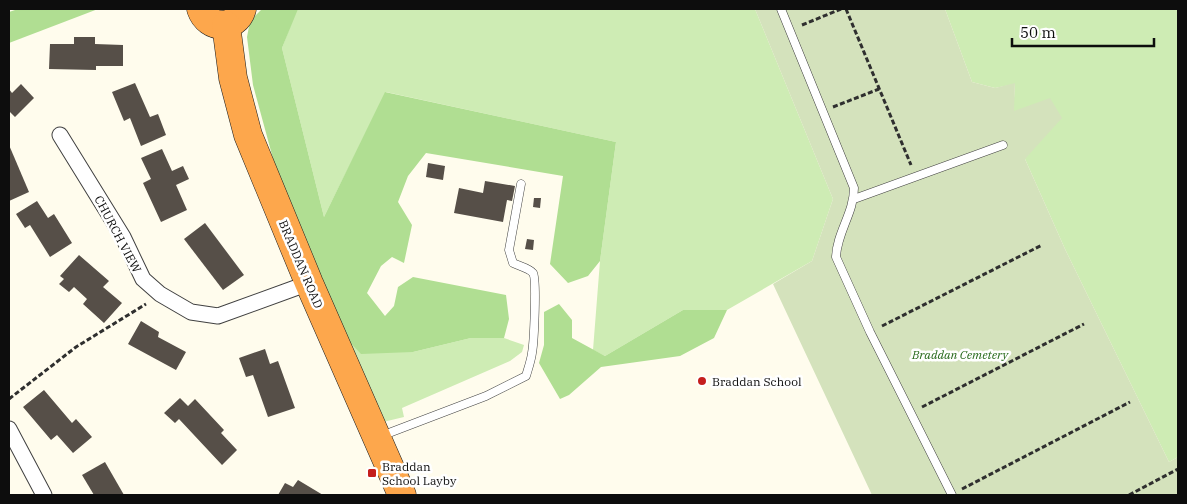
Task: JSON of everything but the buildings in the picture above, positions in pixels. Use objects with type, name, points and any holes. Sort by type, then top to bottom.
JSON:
[{"type":"highway","points":[[201,9],[208,20],[217,25],[234,17]]},
{"type":"highway","name":"BRADDAN ROAD","points":[[234,17],[233,78],[248,135],[309,283],[402,495]]},
{"type":"street","name":"CHURCH VIEW","points":[[60,135],[123,237],[143,279],[160,294],[191,312],[218,316],[309,283]]},
{"type":"street","points":[[9,429],[44,495]]},
{"type":"lane","points":[[781,9],[854,188],[854,199],[836,243],[836,257],[870,332],[952,495]]},
{"type":"lane","points":[[854,199],[1003,145]]},
{"type":"lane","points":[[376,438],[486,396],[526,376],[532,355],[537,284],[535,275],[531,271],[513,262],[509,250],[521,184]]},
{"type":"path","points":[[790,30],[841,9]]},
{"type":"path","points":[[846,9],[915,176]]},
{"type":"path","points":[[824,111],[879,88]]},
{"type":"path","points":[[870,332],[1042,245]]},
{"type":"path","points":[[9,399],[76,347],[129,316],[160,294]]},
{"type":"path","points":[[910,413],[1084,324]]},
{"type":"path","points":[[952,495],[1130,402]]},
{"type":"path","points":[[1129,495],[1178,470]]},
{"type":"green space","points":[[18,9],[98,9],[9,43],[9,12]]},
{"type":"green space","points":[[262,9],[298,9],[282,48],[324,217],[385,92],[616,142],[600,261],[588,276],[568,283],[550,264],[563,176],[426,153],[408,176],[398,202],[412,225],[404,263],[392,257],[381,266],[367,293],[385,316],[394,306],[398,287],[413,277],[506,295],[509,319],[504,338],[471,338],[413,352],[361,354],[346,338],[284,199],[253,85],[247,37],[250,21]]},
{"type":"green space","points":[[297,9],[755,9],[833,199],[812,261],[727,310],[683,310],[605,356],[593,350],[600,261],[616,142],[386,92],[324,217],[282,48]]},
{"type":"green space","name":"Braddan Cemetery","points":[[755,9],[945,9],[972,82],[995,88],[1015,83],[1014,111],[1050,98],[1062,118],[1025,159],[1065,249],[1169,462],[1178,457],[1178,495],[872,495],[773,284],[812,261],[833,199]]},
{"type":"green space","points":[[945,9],[1178,9],[1178,457],[1169,462],[1065,249],[1025,159],[1013,112],[1015,84],[995,88],[972,82]]},
{"type":"green space","points":[[559,304],[572,320],[572,338],[605,356],[683,310],[727,310],[714,338],[680,356],[601,367],[569,395],[560,399],[539,363],[544,345],[544,312]]},
{"type":"green space","points":[[346,338],[413,352],[471,338],[504,338],[524,345],[522,352],[510,361],[402,408],[404,417],[383,422]]},
{"type":"place","name":"Braddan School","points":[[702,381]]},
{"type":"place","name":"Braddan School Layby","points":[[372,473]]}]
